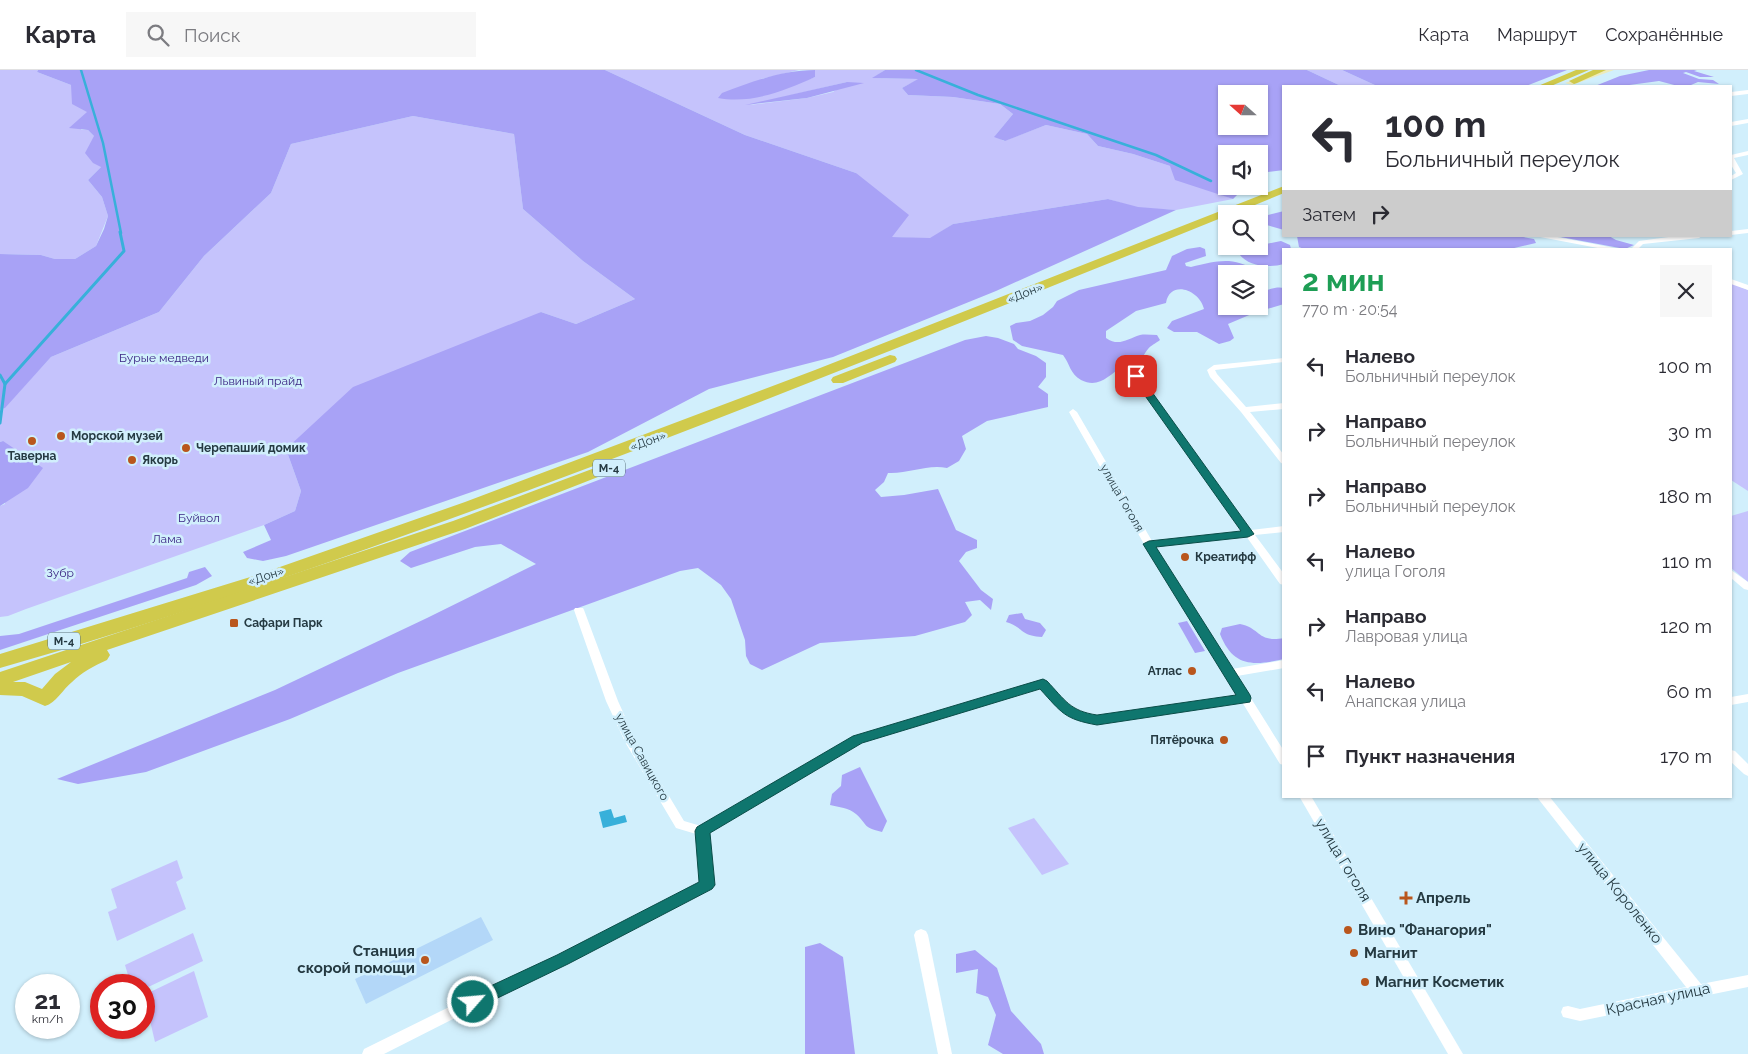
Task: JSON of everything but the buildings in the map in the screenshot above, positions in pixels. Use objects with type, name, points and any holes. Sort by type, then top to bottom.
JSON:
[{"type":"highway","points":[[1546,85],[1584,70]]},
{"type":"highway","points":[[1565,84],[1601,70]]},
{"type":"highway","name":"«Дон»","points":[[0,660],[128,622],[353,548],[532,483],[748,403],[1282,190]]},
{"type":"highway","points":[[1265,205],[1282,198]]},
{"type":"highway","name":"«Дон»","points":[[0,679],[160,627],[459,525],[865,370],[1218,224]]},
{"type":"highway","points":[[0,688],[25,689],[45,699],[52,688],[83,663],[153,633],[160,627]]},
{"type":"main road","points":[[1565,84],[1610,70]]},
{"type":"street","points":[[1732,94],[1748,92]]},
{"type":"street","points":[[1732,124],[1748,121]]},
{"type":"street","points":[[1732,158],[1748,154]]},
{"type":"street","points":[[1732,160],[1740,174],[1732,178]]},
{"type":"street","points":[[1732,233],[1748,231]]},
{"type":"street","points":[[1543,237],[1603,248]]},
{"type":"street","points":[[1635,248],[1641,242],[1689,237]]},
{"type":"street","points":[[1732,281],[1748,288]]},
{"type":"street","points":[[1282,360],[1214,367],[1212,370],[1213,375],[1244,410],[1282,458]]},
{"type":"street","points":[[1136,376],[1282,579]]},
{"type":"street","points":[[1244,410],[1282,406]]},
{"type":"street","name":"улица Гоголя","points":[[1073,412],[1149,544],[1282,758]]},
{"type":"street","points":[[1149,544],[1248,534],[1282,528]]},
{"type":"street","name":"улица Савицкого","points":[[579,610],[612,700],[631,742],[680,825],[702,831]]},
{"type":"street","points":[[1231,673],[1282,664]]},
{"type":"street","points":[[369,1054],[571,955],[707,885],[702,831],[857,740],[1043,684],[1067,711],[1097,720],[1245,698]]},
{"type":"street","points":[[1732,701],[1748,698]]},
{"type":"street","points":[[1732,755],[1748,771]]},
{"type":"street","name":"улица Гоголя","points":[[1305,798],[1456,1054]]},
{"type":"street","name":"улица Короленко","points":[[1544,798],[1697,990]]},
{"type":"street","points":[[921,935],[945,1054]]},
{"type":"street","name":"Красная улица","points":[[1568,1012],[1580,1015],[1748,981]]},
{"type":"green space","points":[[0,70],[38,70],[37,72],[71,85],[88,112],[81,130],[88,130],[94,136],[101,167],[88,180],[102,197],[108,216],[96,246],[75,259],[55,259],[41,255],[0,254]]},
{"type":"green space","points":[[605,70],[799,70],[761,79],[781,90],[815,77],[815,70],[885,70],[873,78],[919,79],[902,88],[908,95],[953,97],[1000,104],[1013,114],[995,136],[1004,141],[1046,125],[1087,134],[1098,146],[1133,154],[1170,166],[1206,189],[1233,199],[1176,210],[1138,208],[1108,199],[953,224],[930,239],[891,237],[856,173],[745,135]],"holes":[[[847,82],[833,92],[807,98],[749,105]]]},
{"type":"green space","points":[[1307,70],[1342,70],[1375,85],[1339,85]]},
{"type":"green space","points":[[413,116],[514,134],[523,209],[583,261],[635,299],[576,324],[541,312],[286,449],[301,491],[295,511],[264,525],[8,616],[0,617],[0,506],[5,504],[3,441],[0,442],[0,409],[5,407],[51,357],[159,312],[204,256],[271,193],[291,144]]},
{"type":"green space","points":[[1732,283],[1748,290],[1748,491],[1732,481]]},
{"type":"green space","points":[[1748,511],[1748,582],[1732,569],[1732,516]]},
{"type":"green space","points":[[1034,818],[1069,864],[1042,875],[1008,828]]},
{"type":"green space","points":[[177,860],[183,878],[176,882],[186,909],[117,941],[108,912],[117,908],[111,889]]},
{"type":"green space","points":[[193,933],[203,961],[155,984],[155,974],[128,974],[125,965]]},
{"type":"green space","points":[[194,971],[208,1017],[155,1042],[155,990]]},
{"type":"shaded area","points":[[38,70],[605,70],[745,135],[856,173],[909,215],[892,237],[930,238],[953,224],[1108,199],[1138,207],[1176,210],[996,291],[833,357],[709,389],[588,452],[286,556],[263,561],[247,558],[243,552],[271,540],[264,525],[295,511],[301,491],[286,449],[353,387],[541,312],[576,324],[635,299],[583,261],[523,209],[514,134],[413,116],[291,144],[271,193],[204,256],[159,312],[51,357],[5,408],[0,409],[0,254],[41,255],[55,259],[75,259],[96,246],[108,216],[102,197],[88,180],[101,167],[93,163],[85,153],[94,136],[88,130],[69,128],[87,112],[72,104],[71,85],[37,72]]},
{"type":"shaded area","points":[[815,70],[815,77],[768,95],[743,99],[718,98],[722,93],[767,77]]},
{"type":"shaded area","points":[[885,70],[1307,70],[1339,85],[1282,85],[1282,170],[1268,172],[1268,145],[1218,145],[1218,194],[1175,180],[1170,166],[1133,154],[1098,146],[1087,134],[1046,125],[1005,141],[994,137],[1013,114],[1000,104],[953,97],[908,95],[902,88],[918,79],[872,78]]},
{"type":"shaded area","points":[[1342,70],[1567,70],[1529,85],[1375,85]]},
{"type":"shaded area","points":[[1649,70],[1697,70],[1694,71],[1714,77],[1700,77],[1686,72],[1683,73],[1699,79],[1713,80],[1719,84],[1698,82],[1691,85],[1674,85],[1659,81],[1629,85],[1598,85],[1620,76]]},
{"type":"shaded area","points":[[847,82],[864,83],[807,98],[745,105]]},
{"type":"shaded area","points":[[1221,195],[1237,195],[1233,199]]},
{"type":"shaded area","points":[[1282,212],[1282,229],[1268,225],[1268,215]]},
{"type":"shaded area","points":[[1297,237],[1523,237],[1534,239],[1536,243],[1514,248],[1299,247]]},
{"type":"shaded area","points":[[1560,237],[1611,237],[1634,245],[1627,248]]},
{"type":"shaded area","points":[[1281,241],[1290,245],[1291,248],[1282,248],[1282,264],[1260,265],[1248,262],[1240,255],[1268,255],[1268,244]]},
{"type":"shaded area","points":[[1200,247],[1205,249],[1206,256],[1185,263],[1186,266],[1191,267],[1225,261],[1245,265],[1218,265],[1218,315],[1249,315],[1228,324],[1234,338],[1230,341],[1219,344],[1197,332],[1174,332],[1167,328],[1172,321],[1204,309],[1201,302],[1191,292],[1179,289],[1173,291],[1166,303],[1136,311],[1106,331],[1106,338],[1115,342],[1140,335],[1157,335],[1160,340],[1149,348],[1138,362],[1123,366],[1099,382],[1087,382],[1077,378],[1063,355],[1022,346],[1013,340],[1010,326],[1030,321],[1043,315],[1057,301],[1079,290],[1166,270],[1172,256],[1187,249]]},
{"type":"shaded area","points":[[1282,288],[1282,305],[1268,309],[1268,290]]},
{"type":"shaded area","points":[[986,336],[1014,344],[1018,349],[1036,356],[1046,363],[1046,377],[1038,387],[1048,394],[1048,407],[987,421],[962,436],[966,449],[959,461],[947,468],[932,467],[888,473],[884,482],[875,490],[881,497],[938,489],[956,530],[977,540],[977,548],[966,552],[959,561],[981,590],[993,599],[991,610],[980,600],[965,602],[972,615],[965,622],[915,636],[820,643],[762,670],[750,664],[746,656],[745,640],[731,599],[721,585],[698,568],[680,571],[398,673],[290,719],[146,772],[78,784],[57,779],[275,690],[536,564],[501,544],[475,547],[411,568],[400,561],[410,552],[965,340]]},
{"type":"shaded area","points":[[3,441],[43,468],[28,488],[0,506],[0,442]]},
{"type":"shaded area","points":[[205,567],[212,576],[196,585],[0,650],[0,636],[19,634],[187,578],[189,572]]},
{"type":"shaded area","points":[[1022,613],[1025,619],[1040,623],[1046,630],[1042,637],[1029,635],[1006,622],[1009,615]]},
{"type":"shaded area","points":[[1187,621],[1205,651],[1195,653],[1178,623]]},
{"type":"shaded area","points":[[1240,624],[1247,626],[1264,637],[1282,638],[1282,659],[1263,663],[1245,662],[1231,653],[1225,645],[1220,634],[1222,628]]},
{"type":"shaded area","points":[[860,767],[887,821],[882,832],[868,827],[850,810],[830,805],[832,794],[841,786],[842,775]]},
{"type":"shaded area","points":[[611,809],[614,818],[625,815],[627,822],[603,828],[599,812]]},
{"type":"shaded area","points":[[820,943],[843,957],[855,1054],[805,1054],[805,947]]},
{"type":"shaded area","points":[[975,950],[997,968],[1011,1011],[1041,1044],[1044,1054],[1003,1054],[988,1045],[996,1015],[988,997],[976,993],[978,969],[956,973],[956,954]]},
{"type":"waterway","points":[[81,70],[103,143],[121,233]]},
{"type":"waterway","points":[[916,70],[978,95],[1156,155],[1211,181]]},
{"type":"waterway","points":[[5,384],[124,251],[120,232]]},
{"type":"waterway","points":[[0,375],[5,384]]},
{"type":"waterway","points":[[0,423],[5,384]]},
{"type":"place","name":"Морской музей","points":[[61,436]]},
{"type":"place","name":"Таверна","points":[[32,441]]},
{"type":"place","name":"Черепаший домик","points":[[186,448]]},
{"type":"place","name":"Якорь","points":[[132,460]]},
{"type":"place","name":"Креатифф","points":[[1185,557]]},
{"type":"place","name":"Сафари Парк","points":[[234,623]]},
{"type":"place","name":"Атлас","points":[[1192,671]]},
{"type":"place","name":"Пятёрочка","points":[[1224,740]]},
{"type":"place","name":"Апрель","points":[[1406,898]]},
{"type":"place","name":"Вино \"Фанагория\"","points":[[1348,930]]},
{"type":"place","name":"Магнит","points":[[1354,953]]},
{"type":"place","name":"Станция скорой помощи","points":[[425,960]]},
{"type":"place","name":"Магнит Косметик","points":[[1365,982]]},
{"type":"route","points":[[473,1002],[562,960],[707,885],[702,831],[857,740],[1043,684],[1067,711],[1097,720],[1245,698],[1149,544],[1248,534],[1136,376]]},
{"type":"park label","name":"Бурые медведи","points":[[164,358]]},
{"type":"park label","name":"Львиный прайд","points":[[258,381]]},
{"type":"park label","name":"Буйвол","points":[[199,518]]},
{"type":"park label","name":"Лама","points":[[167,539]]},
{"type":"park label","name":"Зубр","points":[[60,573]]}]
